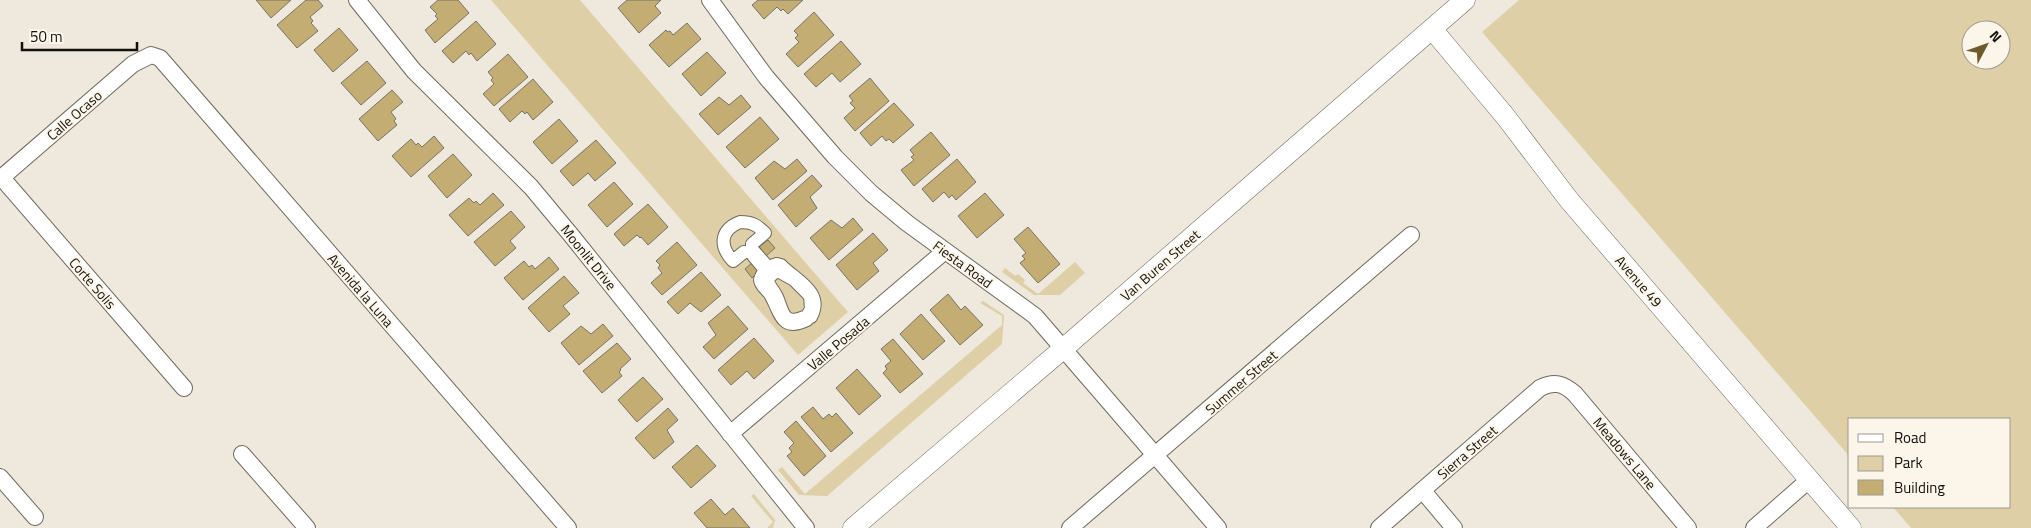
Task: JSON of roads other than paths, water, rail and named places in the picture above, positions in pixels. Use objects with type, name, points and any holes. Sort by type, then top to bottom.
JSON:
[{"type":"street","name":"Moonlit Drive","points":[[357,0],[414,71],[451,110],[505,161],[548,208],[806,528]]},
{"type":"street","name":"Fiesta Road","points":[[710,0],[766,77],[835,157],[871,193],[945,251],[1035,316],[1218,528]]},
{"type":"street","name":"Van Buren Street","points":[[853,528],[1064,348],[1465,0]]},
{"type":"street","name":"Avenue 49","points":[[1432,29],[1506,116],[1569,200],[1851,528]]},
{"type":"street","name":"Calle Ocaso","points":[[1,179],[134,64],[144,57],[152,55]]},
{"type":"street","name":"Avenida la Luna","points":[[152,55],[160,58],[568,528]]},
{"type":"street","name":"Corte Solis","points":[[1,179],[184,388]]},
{"type":"street","points":[[740,222],[750,222],[758,226],[765,234],[752,244],[752,249],[768,267],[781,265],[809,290],[814,301],[810,317],[808,314],[811,309],[810,296],[784,273],[778,271],[772,274],[768,280],[772,290],[777,297],[780,311],[784,315],[788,318],[800,319],[804,317],[807,320],[793,323],[787,322],[780,316],[770,294],[760,282],[765,270],[750,252],[744,252],[733,261],[727,254],[723,246],[725,235],[731,226],[740,222]]},
{"type":"street","name":"Summer Street","points":[[1070,528],[1411,235]]},
{"type":"street","name":"Valle Posada","points":[[730,434],[945,251]]},
{"type":"street","name":"Sierra Street","points":[[1379,528],[1540,388],[1548,384],[1558,383]]},
{"type":"street","name":"Meadows Lane","points":[[1558,383],[1568,387],[1575,394],[1688,528]]},
{"type":"street","points":[[242,454],[307,528]]},
{"type":"street","points":[[0,477],[35,517]]},
{"type":"street","points":[[1754,528],[1810,480]]},
{"type":"street","points":[[1423,491],[1454,528]]}]
